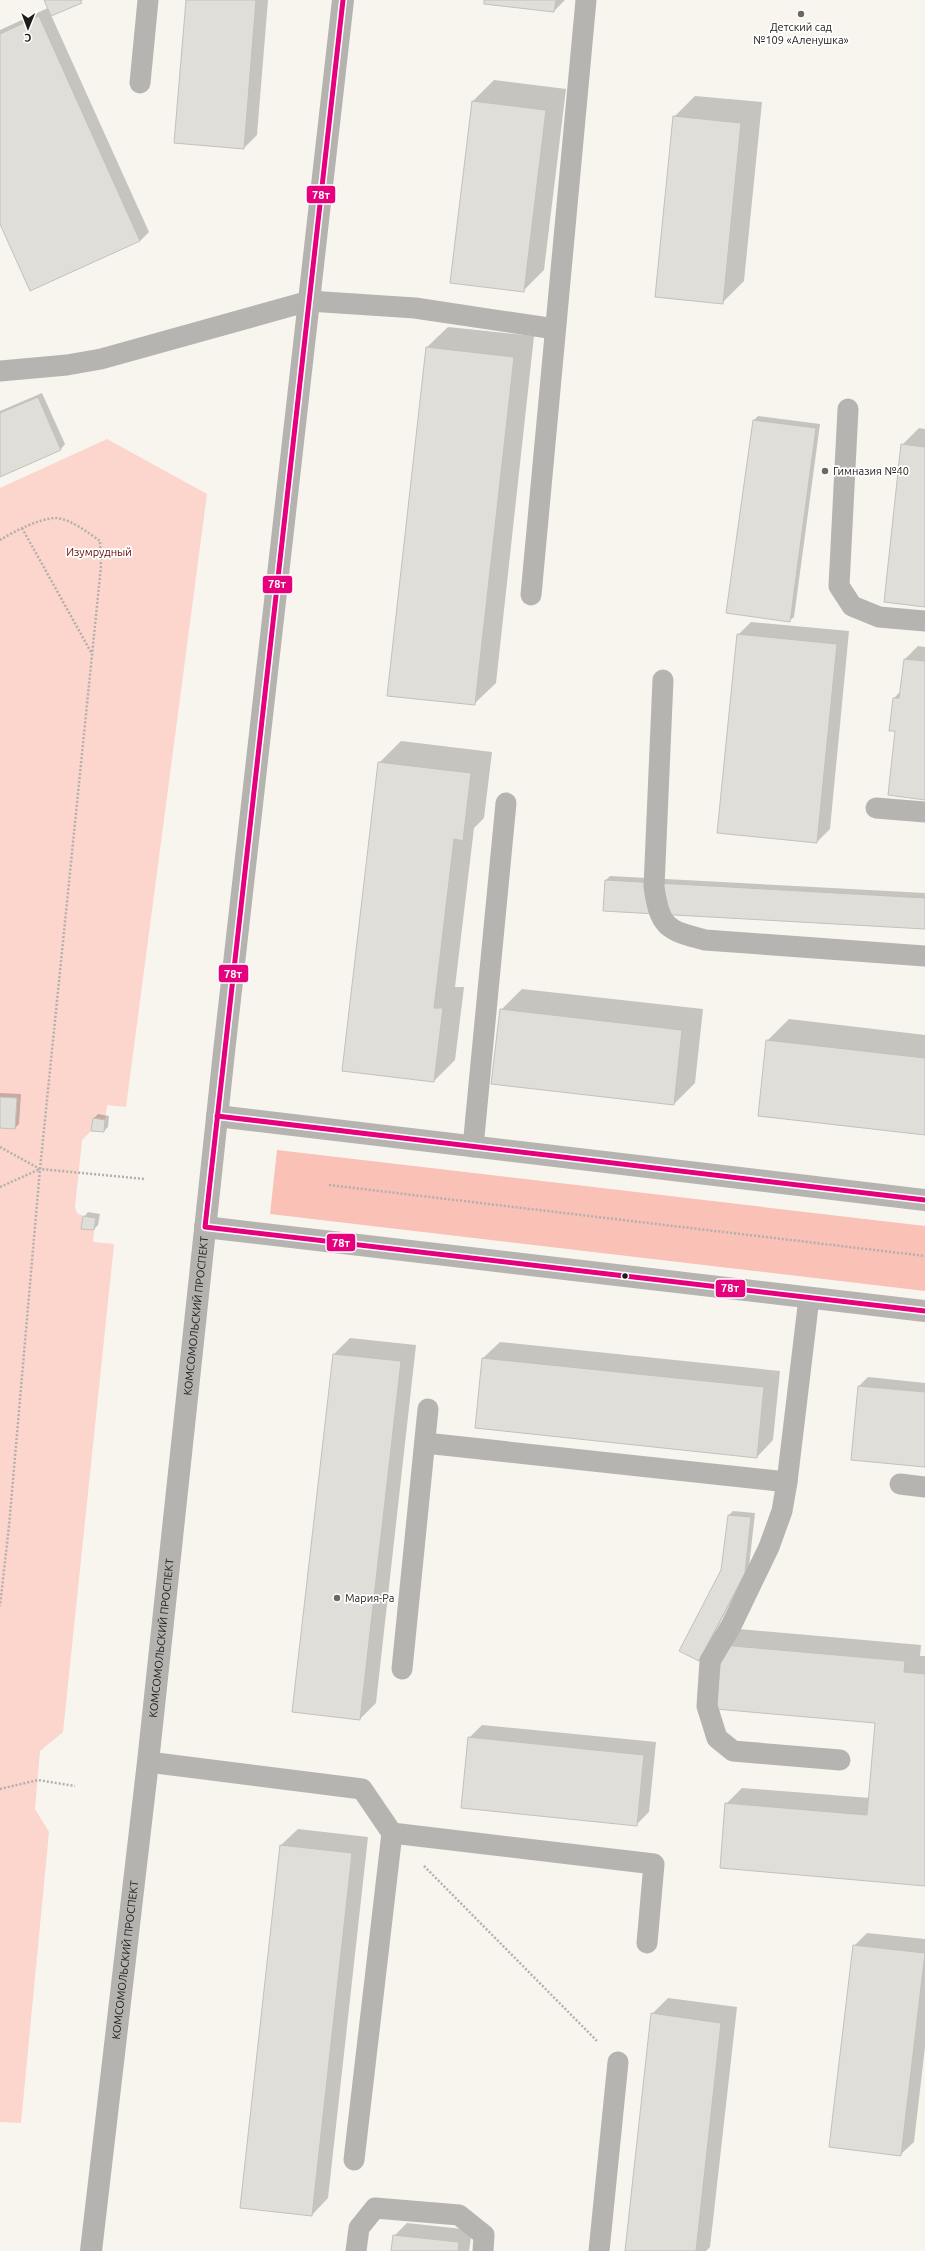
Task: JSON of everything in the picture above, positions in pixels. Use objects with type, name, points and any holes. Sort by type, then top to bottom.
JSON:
[{"type":"main road","name":"КОМСОМОЛЬСКИЙ ПРОСПЕКТ","points":[[91,2251],[148,1762],[204,1226],[343,0]]},
{"type":"street","points":[[217,1116],[925,1200]]},
{"type":"street","points":[[204,1226],[925,1311]]},
{"type":"lane","points":[[140,83],[148,0]]},
{"type":"lane","points":[[531,596],[586,0]]},
{"type":"lane","points":[[0,371],[67,365],[101,359],[309,301],[415,308],[555,329]]},
{"type":"lane","points":[[848,409],[839,586],[852,606],[859,609],[879,617],[925,621]]},
{"type":"lane","points":[[663,680],[654,887],[657,908],[664,924],[680,934],[705,940],[925,956]]},
{"type":"lane","points":[[473,1147],[506,803]]},
{"type":"lane","points":[[876,808],[925,812]]},
{"type":"lane","points":[[809,1298],[787,1482],[782,1511],[769,1547],[731,1626],[710,1661],[707,1706],[716,1738],[733,1751],[840,1760]]},
{"type":"lane","points":[[402,1669],[428,1409]]},
{"type":"lane","points":[[425,1443],[787,1482]]},
{"type":"lane","points":[[900,1484],[925,1487]]},
{"type":"lane","points":[[148,1762],[362,1789],[392,1833],[354,2160]]},
{"type":"lane","points":[[392,1833],[654,1864],[647,1943]]},
{"type":"lane","points":[[599,2251],[618,2062]]},
{"type":"lane","points":[[356,2251],[359,2228],[375,2208],[459,2215],[484,2235],[483,2251]]},
{"type":"path","points":[[0,540],[22,528],[56,518],[83,529],[100,541],[101,566],[40,1169],[9,1526],[0,1606]]},
{"type":"path","points":[[22,528],[92,655]]},
{"type":"path","points":[[0,1148],[40,1169],[145,1179]]},
{"type":"path","points":[[0,1187],[40,1169]]},
{"type":"path","points":[[329,1186],[925,1256]]},
{"type":"path","points":[[0,1788],[38,1780],[75,1786]]},
{"type":"path","points":[[392,1833],[618,2062]]},
{"type":"green space","name":"Изумрудный","points":[[107,439],[207,494],[126,1107],[107,1105],[105,1120],[93,1118],[91,1131],[82,1140],[75,1207],[77,1213],[83,1216],[81,1229],[94,1230],[93,1242],[114,1244],[63,1732],[40,1751],[35,1809],[49,1832],[21,2123],[0,2122],[0,488]]},
{"type":"shaded area","points":[[277,1150],[925,1226],[925,1291],[270,1214]]},
{"type":"building","points":[[44,0],[80,0],[82,3],[51,16]]},
{"type":"building","points":[[186,0],[256,0],[244,149],[174,143]]},
{"type":"building","points":[[484,0],[556,0],[554,12],[484,4]]},
{"type":"building","points":[[39,16],[140,241],[30,291],[0,224],[0,34]]},
{"type":"building","points":[[472,101],[546,110],[524,292],[450,283]]},
{"type":"building","points":[[673,116],[741,123],[723,304],[655,297]]},
{"type":"building","points":[[426,347],[514,357],[475,705],[387,696]]},
{"type":"building","points":[[38,397],[61,450],[0,477],[0,413]]},
{"type":"building","points":[[753,420],[816,428],[790,622],[726,613]]},
{"type":"building","points":[[901,444],[925,447],[925,607],[884,602]]},
{"type":"building","points":[[737,634],[837,644],[817,843],[717,833]]},
{"type":"building","points":[[904,659],[925,661],[925,800],[888,795],[895,731],[889,731],[893,698],[899,698]]},
{"type":"building","points":[[378,762],[471,773],[463,841],[454,839],[434,1008],[443,1008],[434,1082],[342,1071]]},
{"type":"building","points":[[605,880],[925,898],[925,929],[603,911]]},
{"type":"building","points":[[500,1009],[682,1030],[674,1105],[491,1084]]},
{"type":"building","points":[[766,1040],[925,1058],[925,1135],[758,1116]]},
{"type":"building","points":[[0,1097],[17,1098],[15,1129],[0,1128]]},
{"type":"building","points":[[93,1118],[105,1120],[104,1132],[91,1131]]},
{"type":"building","points":[[83,1216],[96,1218],[94,1230],[81,1229]]},
{"type":"building","points":[[333,1354],[401,1361],[360,1720],[292,1712]]},
{"type":"building","points":[[482,1358],[764,1387],[757,1458],[475,1428]]},
{"type":"building","points":[[858,1386],[925,1392],[925,1467],[851,1460]]},
{"type":"building","points":[[728,1515],[751,1517],[745,1573],[699,1661],[679,1651],[721,1570]]},
{"type":"building","points":[[722,1645],[905,1661],[904,1672],[925,1674],[925,1886],[720,1868],[725,1803],[867,1815],[875,1723],[716,1709]]},
{"type":"building","points":[[468,1737],[644,1755],[637,1826],[461,1808]]},
{"type":"building","points":[[280,1845],[352,1853],[312,2216],[240,2208]]},
{"type":"building","points":[[853,1945],[925,1953],[901,2156],[829,2147]]},
{"type":"building","points":[[651,2013],[721,2023],[696,2251],[625,2251]]},
{"type":"building","points":[[393,2235],[459,2242],[458,2251],[391,2251]]},
{"type":"transit line","name":"78т","points":[[343,0],[205,1227],[925,1311]]},
{"type":"transit line","name":"78т","points":[[217,1116],[925,1200]]},
{"type":"place","name":"Детский сад №109 «Аленушка»","points":[[801,14]]},
{"type":"place","name":"Гимназия №40","points":[[825,471]]},
{"type":"place","name":"Мария-Ра","points":[[337,1598]]}]
